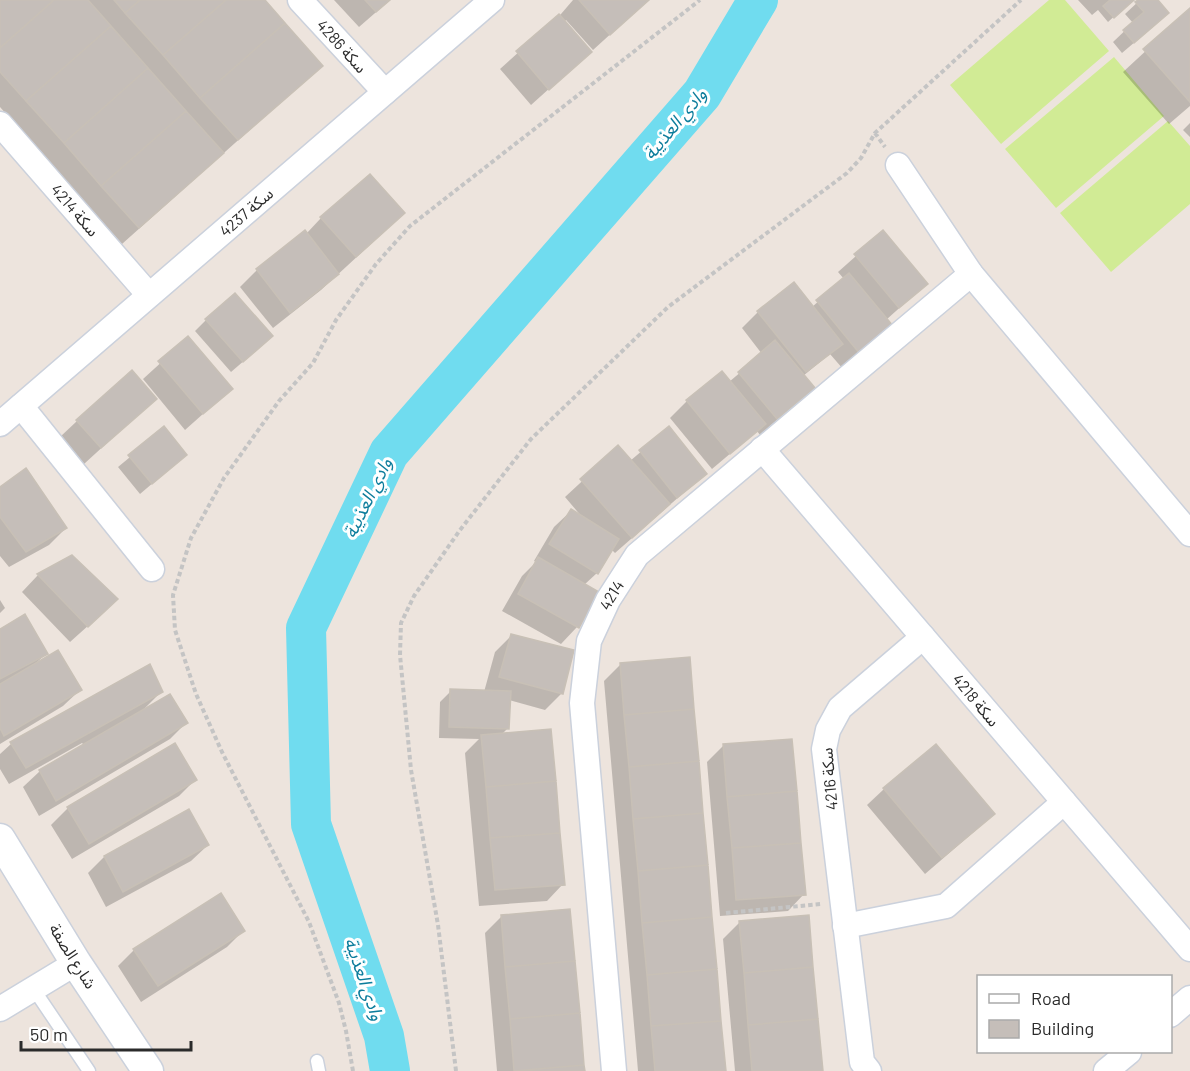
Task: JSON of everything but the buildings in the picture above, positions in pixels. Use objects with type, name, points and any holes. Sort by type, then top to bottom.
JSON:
[{"type":"street","name":"سكة 4286","points":[[300,0],[385,92]]},
{"type":"street","name":"سكة 4237","points":[[0,424],[492,0]]},
{"type":"street","name":"سكة 4214","points":[[0,124],[149,295]]},
{"type":"street","points":[[898,165],[971,274],[1190,534]]},
{"type":"street","name":"4214","points":[[614,1071],[582,703],[589,640],[608,600],[637,555],[971,274]]},
{"type":"street","points":[[21,406],[152,569]]},
{"type":"street","name":"سكة 4218","points":[[762,450],[1190,949]]},
{"type":"street","name":"سكة 4216","points":[[869,1071],[862,1062],[824,749],[828,730],[840,708],[922,637]]},
{"type":"street","points":[[845,926],[946,906],[1064,802]]},
{"type":"street","name":"شارع الصفة","points":[[0,839],[76,963],[148,1071]]},
{"type":"street","points":[[0,1009],[76,963]]},
{"type":"street","points":[[1172,1013],[1190,999]]},
{"type":"street","points":[[1106,1071],[1128,1053]]},
{"type":"lane","points":[[33,988],[89,1071]]},
{"type":"path","points":[[353,1071],[339,1003],[312,930],[222,752],[196,694],[175,630],[172,595],[190,538],[230,469],[279,401],[313,363],[336,320],[376,264],[410,226],[700,0]]},
{"type":"path","points":[[456,1071],[438,925],[411,770],[400,656],[401,623],[414,596],[460,530],[531,438],[668,307],[847,173],[861,158],[875,133],[1021,0]]},
{"type":"path","points":[[726,913],[842,902]]},
{"type":"green space","points":[[1049,0],[1065,0],[1109,51],[1001,144],[950,85]]},
{"type":"green space","points":[[1114,57],[1164,116],[1056,208],[1005,149]]},
{"type":"green space","points":[[1168,121],[1190,146],[1190,204],[1111,272],[1060,213]]},
{"type":"waterway","name":"وادي العذيبة","points":[[390,1071],[384,1036],[311,824],[306,628],[389,453],[702,94],[758,0]]}]
